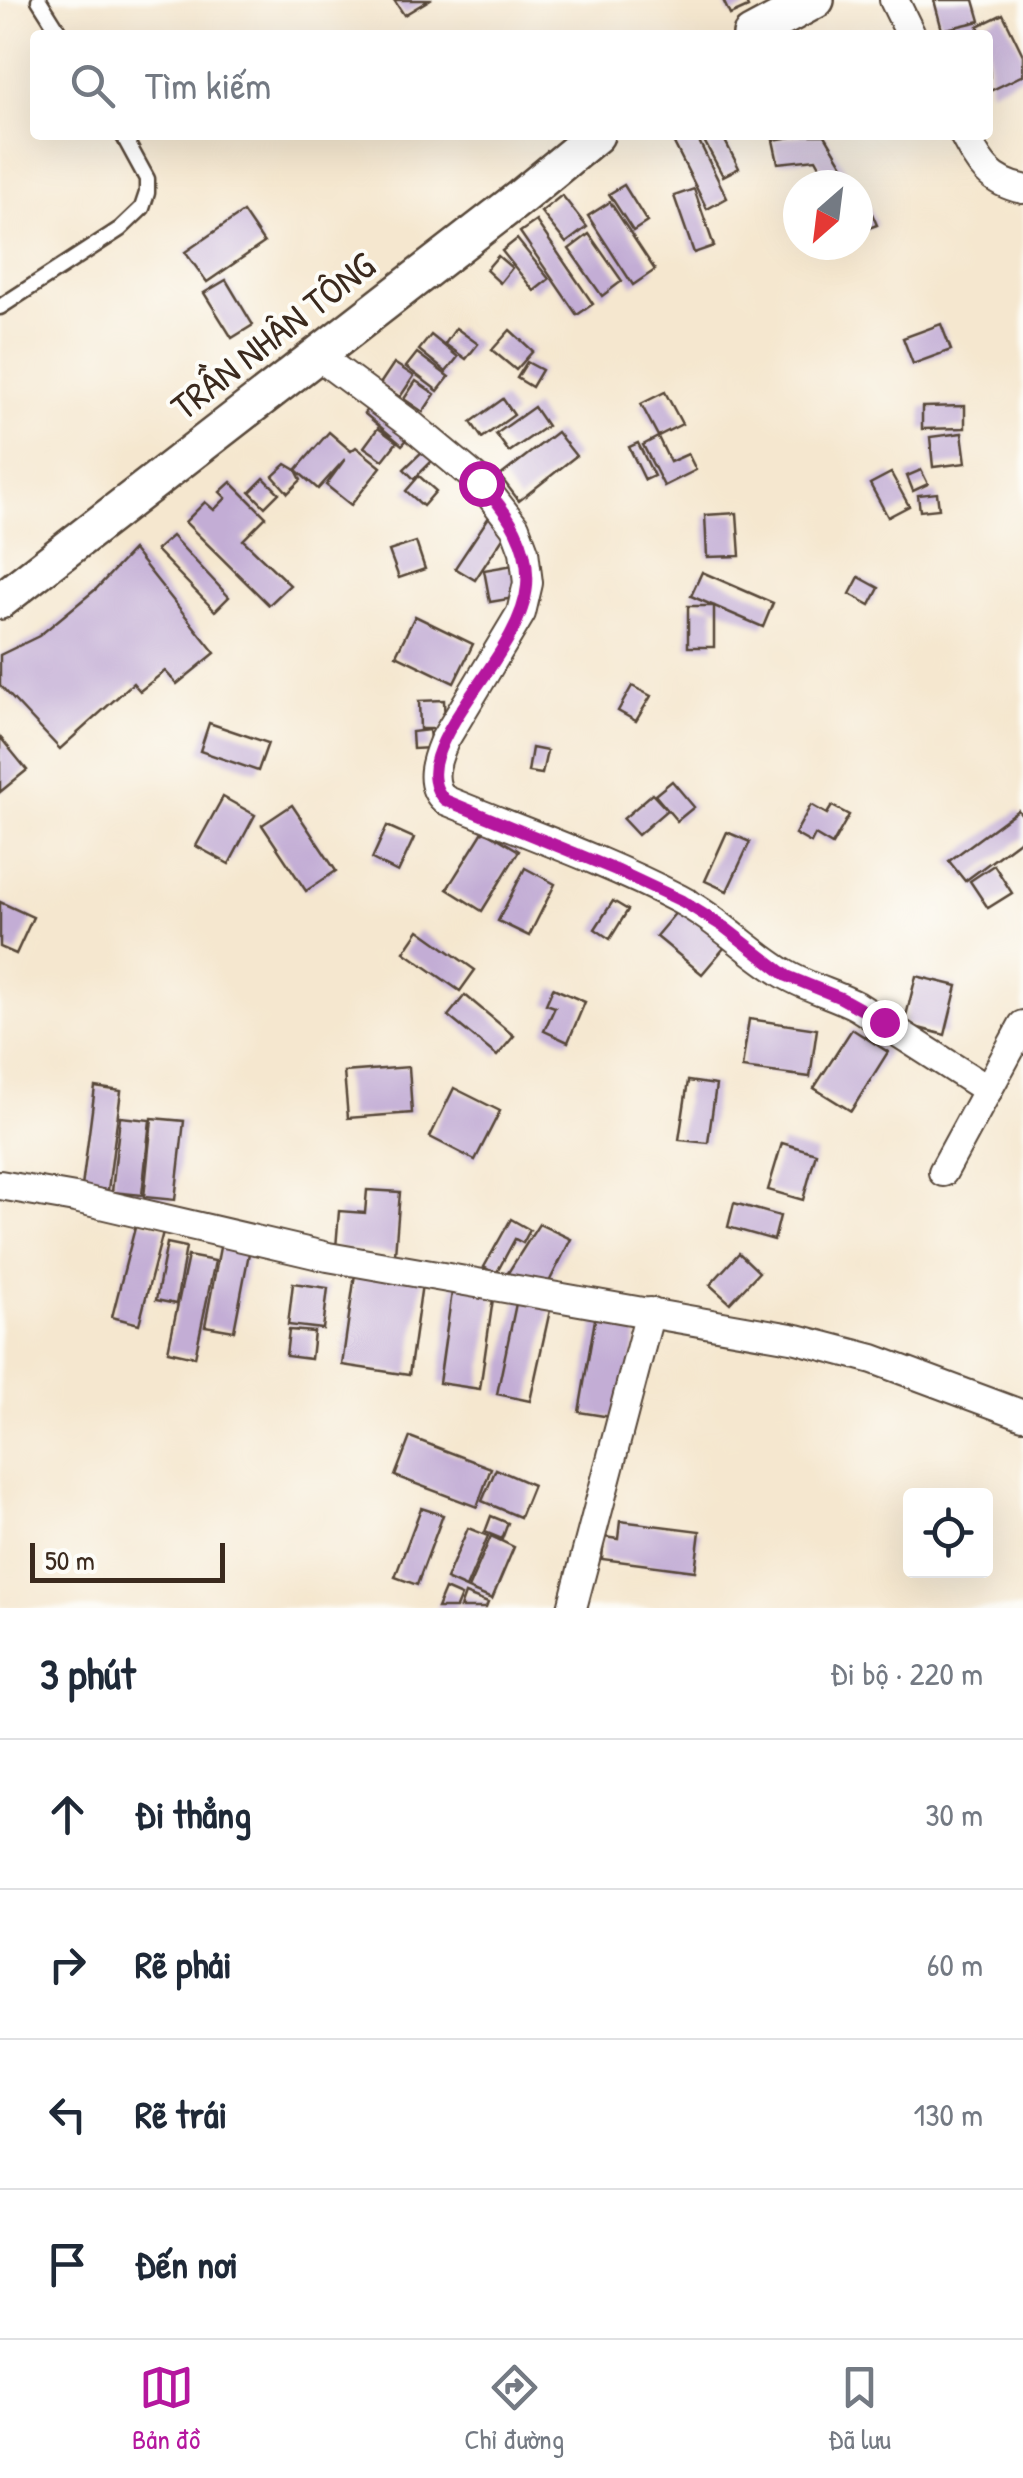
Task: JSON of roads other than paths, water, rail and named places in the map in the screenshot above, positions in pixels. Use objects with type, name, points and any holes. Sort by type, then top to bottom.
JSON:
[{"type":"street","points":[[760,30],[816,0]]},
{"type":"street","points":[[894,0],[909,30]]},
{"type":"street","name":"TRẦN NHÂN TÔNG","points":[[0,602],[590,140]]},
{"type":"street","points":[[967,140],[980,166],[1010,186],[1023,188]]},
{"type":"street","points":[[317,355],[481,483],[516,526],[524,551],[528,583],[521,613],[444,741],[435,762],[438,793],[445,800],[682,901],[724,927],[775,969],[857,1006],[988,1090]]},
{"type":"street","points":[[943,1172],[1023,1025]]},
{"type":"street","points":[[0,1185],[75,1198],[328,1257],[797,1339],[837,1348],[1023,1415]]},
{"type":"street","points":[[572,1608],[650,1312]]},
{"type":"lane","points":[[39,0],[59,30]]},
{"type":"lane","points":[[0,307],[120,229],[142,208],[147,178],[126,140]]}]
